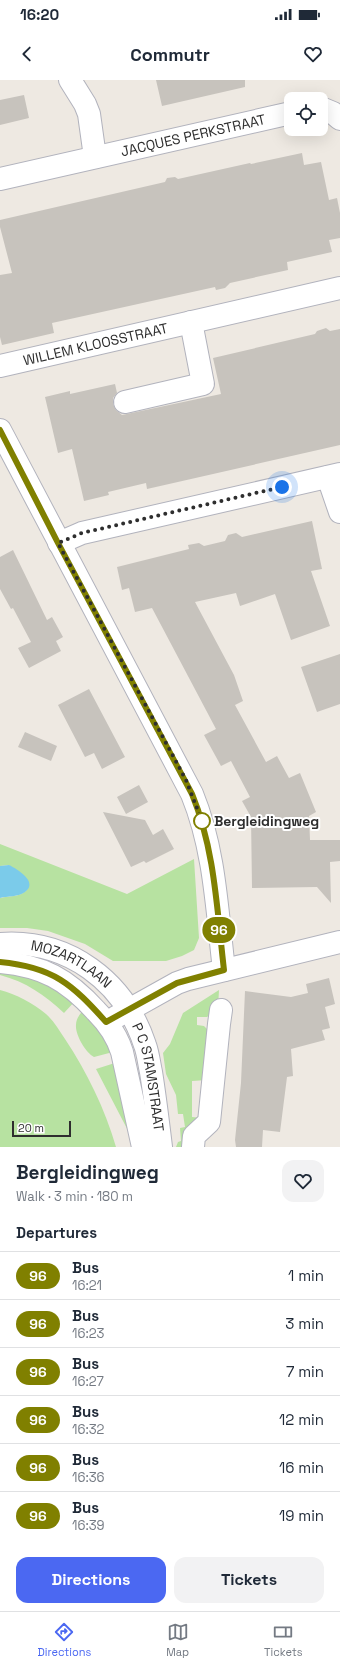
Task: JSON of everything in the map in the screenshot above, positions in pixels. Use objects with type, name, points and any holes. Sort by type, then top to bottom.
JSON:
[{"type":"street","points":[[70,80],[85,104],[89,114],[95,157]]},
{"type":"street","points":[[328,111],[333,113],[340,120]]},
{"type":"street","name":"JACQUES PERKSTRAAT","points":[[0,179],[284,115]]},
{"type":"street","name":"WILLEM KLOOSSTRAAT","points":[[0,366],[340,288]]},
{"type":"street","points":[[125,402],[203,384],[191,322]]},
{"type":"street","points":[[0,430],[58,543],[186,780],[204,828],[212,865],[224,970]]},
{"type":"street","points":[[58,543],[82,533],[334,475],[340,512]]},
{"type":"street","points":[[106,1022],[177,983],[340,942]]},
{"type":"street","name":"MOZARTLAAN","points":[[0,944],[35,946],[73,957],[104,979],[129,1010]]},
{"type":"street","name":"MOZARTLAAN","points":[[0,962],[28,966],[61,980],[86,1000],[106,1022]]},
{"type":"street","name":"P C STAMSTRAAT","points":[[129,1010],[138,1026],[146,1046],[161,1147]]},
{"type":"street","points":[[193,1147],[194,1136],[209,1122],[218,1024],[221,1010]]},
{"type":"street","name":"P C STAMSTRAAT","points":[[106,1022],[118,1041],[122,1052],[143,1147]]},
{"type":"green space","points":[[0,844],[127,894],[194,859],[199,938],[194,950],[166,961],[113,961],[85,944],[48,931],[27,928],[0,928],[0,898],[20,895],[28,888],[9,865],[0,866]]},
{"type":"green space","points":[[0,969],[32,975],[76,1000],[64,1013],[50,1000],[27,985],[0,975]]},
{"type":"green space","points":[[0,990],[18,996],[30,1003],[46,1014],[54,1023],[73,1052],[95,1091],[116,1147],[0,1147]]},
{"type":"green space","points":[[219,990],[218,1008],[207,1017],[197,1017],[197,1025],[204,1026],[212,1034],[207,1080],[192,1081],[192,1117],[202,1118],[187,1147],[176,1147],[178,1142],[181,1141],[180,1128],[185,1127],[183,1114],[178,1114],[176,1095],[166,1074],[163,1053],[170,1044],[183,1013]]},
{"type":"green space","points":[[85,1008],[113,1052],[94,1057],[88,1052],[82,1043],[77,1034],[76,1022]]},
{"type":"green space","points":[[118,1062],[135,1144],[96,1069]]},
{"type":"water","points":[[9,865],[25,876],[30,884],[29,888],[20,895],[0,898],[0,866]]},
{"type":"building","points":[[156,80],[245,80],[245,87],[162,106]]},
{"type":"building","points":[[24,95],[29,118],[0,125],[0,100]]},
{"type":"building","points":[[302,153],[304,165],[321,162],[329,200],[337,198],[340,213],[340,238],[329,240],[332,252],[287,262],[288,270],[230,283],[225,288],[216,290],[215,287],[52,323],[54,333],[2,345],[0,337],[0,275],[12,273],[0,227],[0,220],[165,182],[167,178],[175,177],[178,179]]},
{"type":"building","points":[[326,328],[330,331],[340,329],[340,445],[147,489],[146,483],[108,492],[109,495],[84,501],[72,449],[58,453],[45,397],[70,391],[70,394],[115,384],[117,393],[113,398],[113,404],[116,410],[122,415],[221,394],[213,358],[315,334],[317,331]]},
{"type":"building","points":[[312,521],[322,569],[311,571],[330,626],[291,640],[275,594],[240,606],[236,593],[195,602],[234,675],[243,701],[235,705],[266,762],[277,756],[289,778],[300,773],[316,812],[309,816],[310,840],[340,840],[340,861],[330,862],[331,903],[317,887],[252,888],[251,817],[242,801],[250,797],[231,761],[221,766],[204,735],[216,729],[152,608],[135,612],[129,588],[122,590],[117,567],[189,549],[188,545],[199,543],[204,546],[225,541],[228,535],[236,533],[242,537]]},
{"type":"building","points":[[13,550],[47,620],[52,617],[63,637],[56,641],[61,651],[29,668],[18,648],[31,642],[13,608],[11,609],[0,589],[0,557]]},
{"type":"building","points":[[340,654],[340,704],[317,712],[301,667]]},
{"type":"building","points":[[89,689],[125,757],[102,769],[94,753],[85,757],[58,705]]},
{"type":"building","points":[[25,732],[57,746],[51,761],[18,747]]},
{"type":"building","points":[[139,785],[148,802],[126,814],[117,797]]},
{"type":"building","points":[[103,812],[145,820],[153,835],[163,829],[174,849],[146,863],[144,861],[131,867]]},
{"type":"building","points":[[329,978],[335,1004],[325,1007],[330,1028],[322,1030],[325,1040],[291,1049],[293,1076],[287,1077],[280,1132],[263,1130],[262,1147],[236,1147],[235,1140],[241,1083],[245,991],[291,997],[308,993],[306,984]]},
{"type":"bus line","name":"96","points":[[0,430],[58,543],[186,780],[192,794],[204,828],[212,865],[224,970],[177,983],[106,1022],[86,1000],[57,978],[28,966],[0,962]]},
{"type":"place","name":"Bergleidingweg","points":[[202,821]]},
{"type":"route","points":[[202,821],[186,780],[58,543],[82,533],[282,487]]}]
